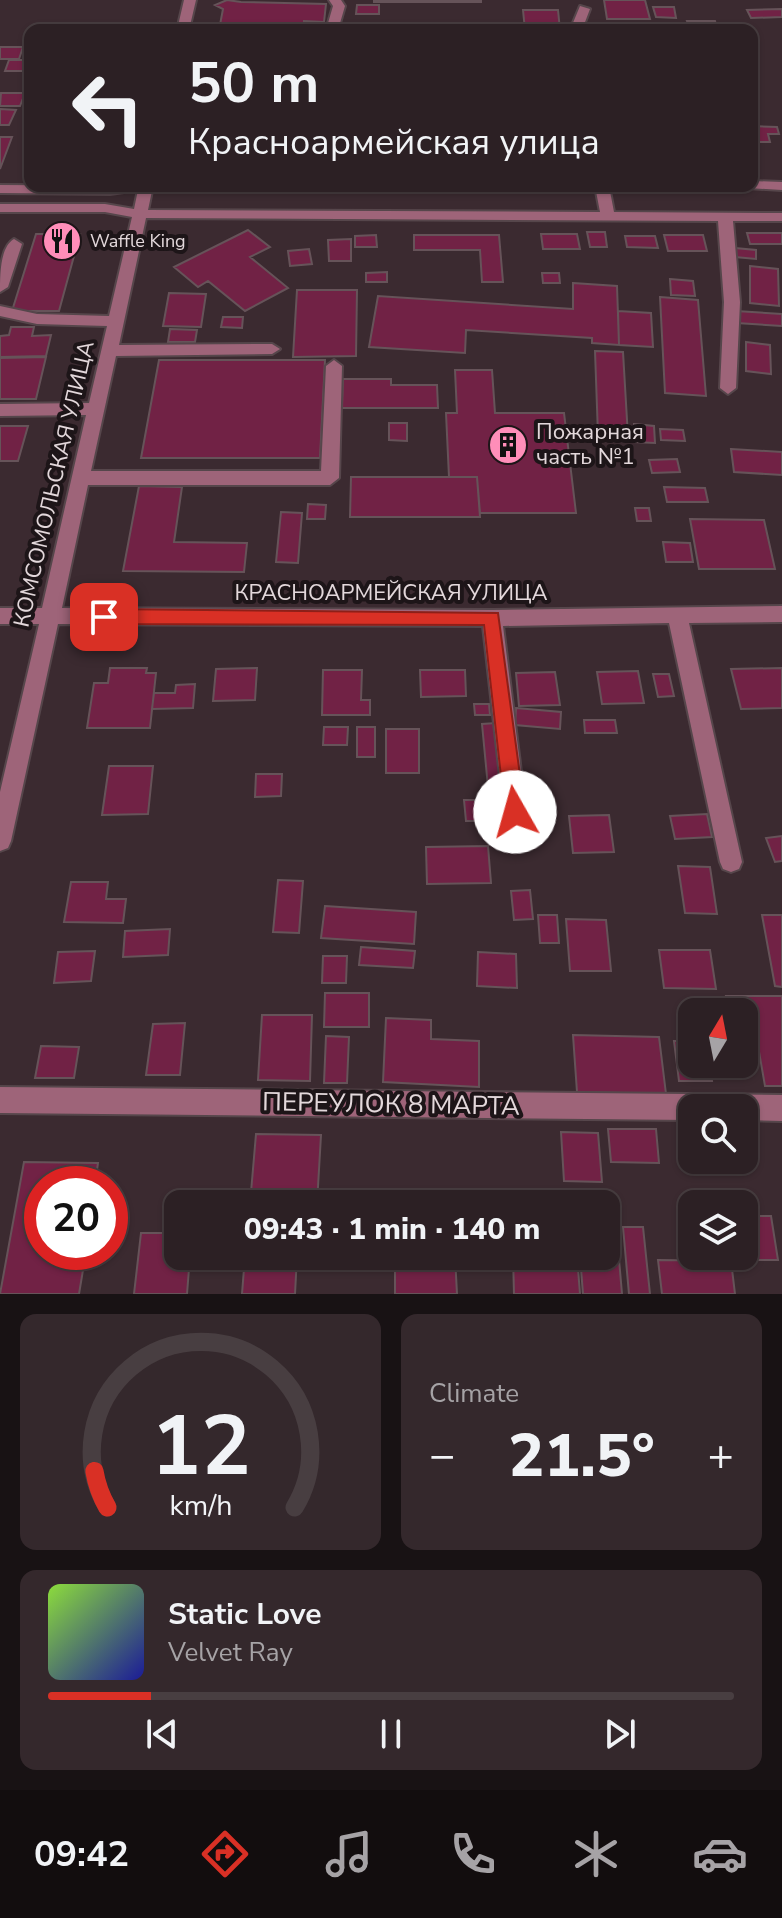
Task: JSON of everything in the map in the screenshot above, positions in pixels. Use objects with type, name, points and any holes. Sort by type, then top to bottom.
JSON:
[{"type":"street","points":[[184,24],[190,0]]},
{"type":"street","points":[[334,24],[339,6],[335,0]]},
{"type":"street","points":[[578,24],[584,9]]},
{"type":"street","points":[[758,185],[782,186]]},
{"type":"street","points":[[0,189],[24,189]]},
{"type":"street","name":"КОМСОМОЛЬСКАЯ УЛИЦА","points":[[0,841],[144,192]]},
{"type":"street","points":[[603,192],[608,216]]},
{"type":"street","points":[[0,208],[105,208],[139,214],[782,217]]},
{"type":"street","points":[[725,217],[732,302],[728,388]]},
{"type":"street","points":[[0,287],[14,244]]},
{"type":"street","points":[[0,311],[37,319],[115,321]]},
{"type":"street","points":[[109,351],[272,349]]},
{"type":"street","points":[[80,478],[330,478],[334,366]]},
{"type":"street","points":[[0,410],[95,409]]},
{"type":"street","name":"КРАСНОАРМЕЙСКАЯ УЛИЦА","points":[[0,616],[492,618],[782,614]]},
{"type":"street","points":[[677,615],[731,862]]},
{"type":"street","points":[[492,618],[515,812]]},
{"type":"street","name":"ПЕРЕУЛОК 8 МАРТА","points":[[0,1100],[782,1108]]},
{"type":"building","points":[[227,0],[326,4],[324,22],[304,21],[304,24],[220,24],[223,9],[215,5]]},
{"type":"building","points":[[481,0],[481,2],[374,2]]},
{"type":"building","points":[[604,0],[645,0],[650,19],[607,19]]},
{"type":"building","points":[[357,5],[379,5],[379,14],[356,14]]},
{"type":"building","points":[[653,7],[674,7],[676,18],[656,17]]},
{"type":"building","points":[[782,9],[782,17],[751,18],[747,10]]},
{"type":"building","points":[[523,10],[558,10],[559,24],[524,24]]},
{"type":"building","points":[[687,21],[715,21],[716,24],[688,24]]},
{"type":"building","points":[[594,23],[646,24],[594,24]]},
{"type":"building","points":[[0,47],[23,47],[19,59],[0,59]]},
{"type":"building","points":[[9,60],[24,60],[24,71],[5,71]]},
{"type":"building","points":[[1,93],[24,93],[20,106],[0,106]]},
{"type":"building","points":[[0,109],[16,110],[9,125],[0,125]]},
{"type":"building","points":[[758,126],[777,127],[779,134],[768,134],[770,142],[758,142]]},
{"type":"building","points":[[0,137],[12,137],[0,169]]},
{"type":"building","points":[[248,230],[270,247],[250,257],[288,288],[245,311],[208,281],[198,287],[174,267]]},
{"type":"building","points":[[587,232],[605,232],[607,247],[590,247]]},
{"type":"building","points":[[747,233],[782,233],[782,244],[750,244]]},
{"type":"building","points":[[36,234],[80,234],[59,311],[12,311]]},
{"type":"building","points":[[541,234],[577,234],[580,249],[543,249]]},
{"type":"building","points":[[376,235],[377,247],[355,247],[355,236]]},
{"type":"building","points":[[414,235],[499,235],[503,282],[482,282],[480,250],[414,250]]},
{"type":"building","points":[[664,235],[703,235],[707,251],[668,251]]},
{"type":"building","points":[[625,236],[655,236],[658,248],[627,247]]},
{"type":"building","points":[[351,239],[351,261],[329,261],[328,240]]},
{"type":"building","points":[[735,248],[756,250],[756,259],[735,257]]},
{"type":"building","points":[[309,249],[312,264],[290,266],[288,251]]},
{"type":"building","points":[[750,266],[778,269],[779,306],[750,303]]},
{"type":"building","points":[[387,272],[387,282],[366,282],[366,273]]},
{"type":"building","points":[[542,273],[559,273],[560,283],[543,283]]},
{"type":"building","points":[[670,279],[693,281],[695,296],[671,295]]},
{"type":"building","points":[[573,283],[617,286],[619,345],[592,343],[592,338],[466,330],[465,353],[369,347],[378,296],[573,309]]},
{"type":"building","points":[[297,290],[357,290],[356,356],[293,357]]},
{"type":"building","points":[[169,293],[206,294],[201,327],[163,326]]},
{"type":"building","points":[[660,297],[698,300],[706,396],[665,393]]},
{"type":"building","points":[[618,311],[651,313],[653,347],[619,345]]},
{"type":"building","points":[[736,311],[782,314],[782,326],[737,323]]},
{"type":"building","points":[[223,317],[243,317],[242,328],[221,327]]},
{"type":"building","points":[[11,327],[34,327],[32,336],[51,335],[46,356],[0,357],[0,336],[9,335]]},
{"type":"building","points":[[170,329],[197,330],[195,342],[168,342]]},
{"type":"building","points":[[746,342],[770,345],[771,374],[746,371]]},
{"type":"building","points":[[595,351],[623,352],[628,437],[598,435]]},
{"type":"building","points":[[46,357],[36,399],[0,399],[0,358]]},
{"type":"building","points":[[159,360],[325,360],[320,458],[141,458]]},
{"type":"building","name":"Пожарная часть №1","points":[[455,370],[492,370],[495,413],[564,413],[576,513],[480,513],[477,477],[449,477],[446,413],[457,413]]},
{"type":"building","points":[[343,379],[391,379],[391,385],[437,385],[438,408],[342,408]]},
{"type":"building","points":[[389,423],[407,423],[407,441],[389,440]]},
{"type":"building","points":[[634,424],[654,426],[655,443],[634,442]]},
{"type":"building","points":[[0,426],[28,426],[18,461],[0,461]]},
{"type":"building","points":[[660,429],[683,430],[685,441],[661,440]]},
{"type":"building","points":[[731,449],[782,452],[782,475],[734,472]]},
{"type":"building","points":[[677,459],[680,472],[652,473],[649,460]]},
{"type":"building","points":[[351,477],[477,477],[480,517],[350,517]]},
{"type":"building","points":[[139,486],[182,487],[174,542],[247,543],[244,572],[123,571]]},
{"type":"building","points":[[664,487],[705,488],[708,502],[667,502]]},
{"type":"building","points":[[308,504],[326,505],[325,519],[307,519]]},
{"type":"building","points":[[635,508],[649,508],[651,521],[637,521]]},
{"type":"building","points":[[281,512],[302,513],[298,563],[276,562]]},
{"type":"building","points":[[690,519],[764,520],[775,569],[699,569]]},
{"type":"building","points":[[663,542],[690,543],[693,562],[666,562]]},
{"type":"building","points":[[110,668],[147,668],[146,673],[156,673],[150,728],[87,728],[94,683],[108,683]]},
{"type":"building","points":[[257,668],[255,700],[213,701],[216,669]]},
{"type":"building","points":[[782,668],[782,708],[741,709],[731,669]]},
{"type":"building","points":[[323,670],[362,670],[361,700],[370,700],[370,715],[322,715]]},
{"type":"building","points":[[420,670],[465,670],[466,696],[421,697]]},
{"type":"building","points":[[638,671],[644,703],[602,704],[597,672]]},
{"type":"building","points":[[555,672],[560,705],[519,706],[516,673]]},
{"type":"building","points":[[653,674],[669,674],[674,696],[658,697]]},
{"type":"building","points":[[195,684],[193,708],[152,709],[154,693],[175,693],[176,685]]},
{"type":"building","points":[[474,704],[489,704],[490,715],[475,715]]},
{"type":"building","points":[[516,708],[561,712],[560,729],[515,725]]},
{"type":"building","points":[[584,720],[615,720],[617,733],[585,733]]},
{"type":"building","points":[[496,723],[504,808],[490,808],[482,724]]},
{"type":"building","points":[[324,727],[348,727],[347,745],[323,745]]},
{"type":"building","points":[[357,727],[375,727],[375,757],[357,757]]},
{"type":"building","points":[[386,729],[419,729],[419,773],[386,773]]},
{"type":"building","points":[[109,766],[153,766],[148,814],[102,815]]},
{"type":"building","points":[[256,774],[282,774],[281,796],[255,797]]},
{"type":"building","points":[[464,800],[475,800],[477,821],[466,821]]},
{"type":"building","points":[[707,814],[712,837],[675,839],[670,816]]},
{"type":"building","points":[[609,815],[614,852],[573,853],[569,816]]},
{"type":"building","points":[[782,836],[782,861],[775,862],[766,838]]},
{"type":"building","points":[[488,846],[491,883],[427,884],[426,847]]},
{"type":"building","points":[[678,866],[710,867],[717,914],[685,913]]},
{"type":"building","points":[[278,880],[303,881],[299,933],[273,932]]},
{"type":"building","points":[[71,882],[108,882],[106,899],[126,899],[123,923],[64,922]]},
{"type":"building","points":[[530,890],[533,919],[514,920],[511,891]]},
{"type":"building","points":[[325,906],[416,912],[414,944],[321,938]]},
{"type":"building","points":[[538,915],[557,915],[559,943],[540,943]]},
{"type":"building","points":[[762,915],[782,915],[782,987],[775,986]]},
{"type":"building","points":[[566,919],[606,920],[611,971],[570,971]]},
{"type":"building","points":[[170,929],[168,955],[123,957],[125,931]]},
{"type":"building","points":[[361,947],[415,951],[413,968],[359,965]]},
{"type":"building","points":[[659,950],[710,950],[716,989],[664,988]]},
{"type":"building","points":[[95,951],[91,981],[54,983],[58,952]]},
{"type":"building","points":[[478,952],[516,954],[517,988],[477,986]]},
{"type":"building","points":[[323,956],[347,956],[346,983],[322,983]]},
{"type":"building","points":[[325,993],[369,993],[369,1027],[324,1027]]},
{"type":"building","points":[[782,996],[782,1086],[765,1086],[758,1046],[758,998],[726,998]]},
{"type":"building","points":[[262,1015],[312,1015],[310,1081],[258,1080]]},
{"type":"building","points":[[386,1018],[431,1020],[431,1039],[479,1041],[479,1087],[383,1082]]},
{"type":"building","points":[[185,1023],[180,1075],[146,1075],[153,1024]]},
{"type":"building","points":[[573,1035],[659,1037],[666,1094],[577,1092]]},
{"type":"building","points":[[326,1036],[349,1037],[347,1083],[324,1083]]},
{"type":"building","points":[[674,1041],[678,1041],[678,1073]]},
{"type":"building","points":[[41,1046],[79,1047],[74,1078],[35,1078]]},
{"type":"building","points":[[679,1078],[712,1078],[712,1081],[679,1081]]},
{"type":"building","points":[[608,1129],[656,1129],[659,1163],[611,1162]]},
{"type":"building","points":[[561,1132],[598,1133],[602,1182],[564,1181]]},
{"type":"building","points":[[256,1134],[321,1135],[318,1190],[251,1190]]},
{"type":"building","points":[[24,1162],[98,1163],[98,1166],[24,1166],[24,1270],[83,1270],[79,1294],[0,1294]]},
{"type":"building","points":[[758,1216],[771,1216],[778,1260],[758,1260]]},
{"type":"building","points":[[623,1227],[643,1227],[650,1294],[629,1294]]},
{"type":"building","points":[[141,1233],[164,1233],[164,1270],[189,1270],[187,1294],[134,1294]]},
{"type":"building","points":[[658,1260],[678,1260],[678,1270],[732,1270],[735,1294],[662,1294]]},
{"type":"building","points":[[244,1270],[296,1270],[295,1294],[242,1294]]},
{"type":"building","points":[[395,1270],[456,1270],[457,1294],[395,1294]]},
{"type":"building","points":[[513,1270],[578,1270],[580,1294],[514,1294]]},
{"type":"building","points":[[581,1270],[620,1270],[622,1294],[583,1294]]},
{"type":"place","name":"Waffle King","points":[[62,241]]},
{"type":"place","name":"Пожарная часть №1","points":[[508,445]]},
{"type":"route","points":[[104,617],[492,618],[515,812]]}]
